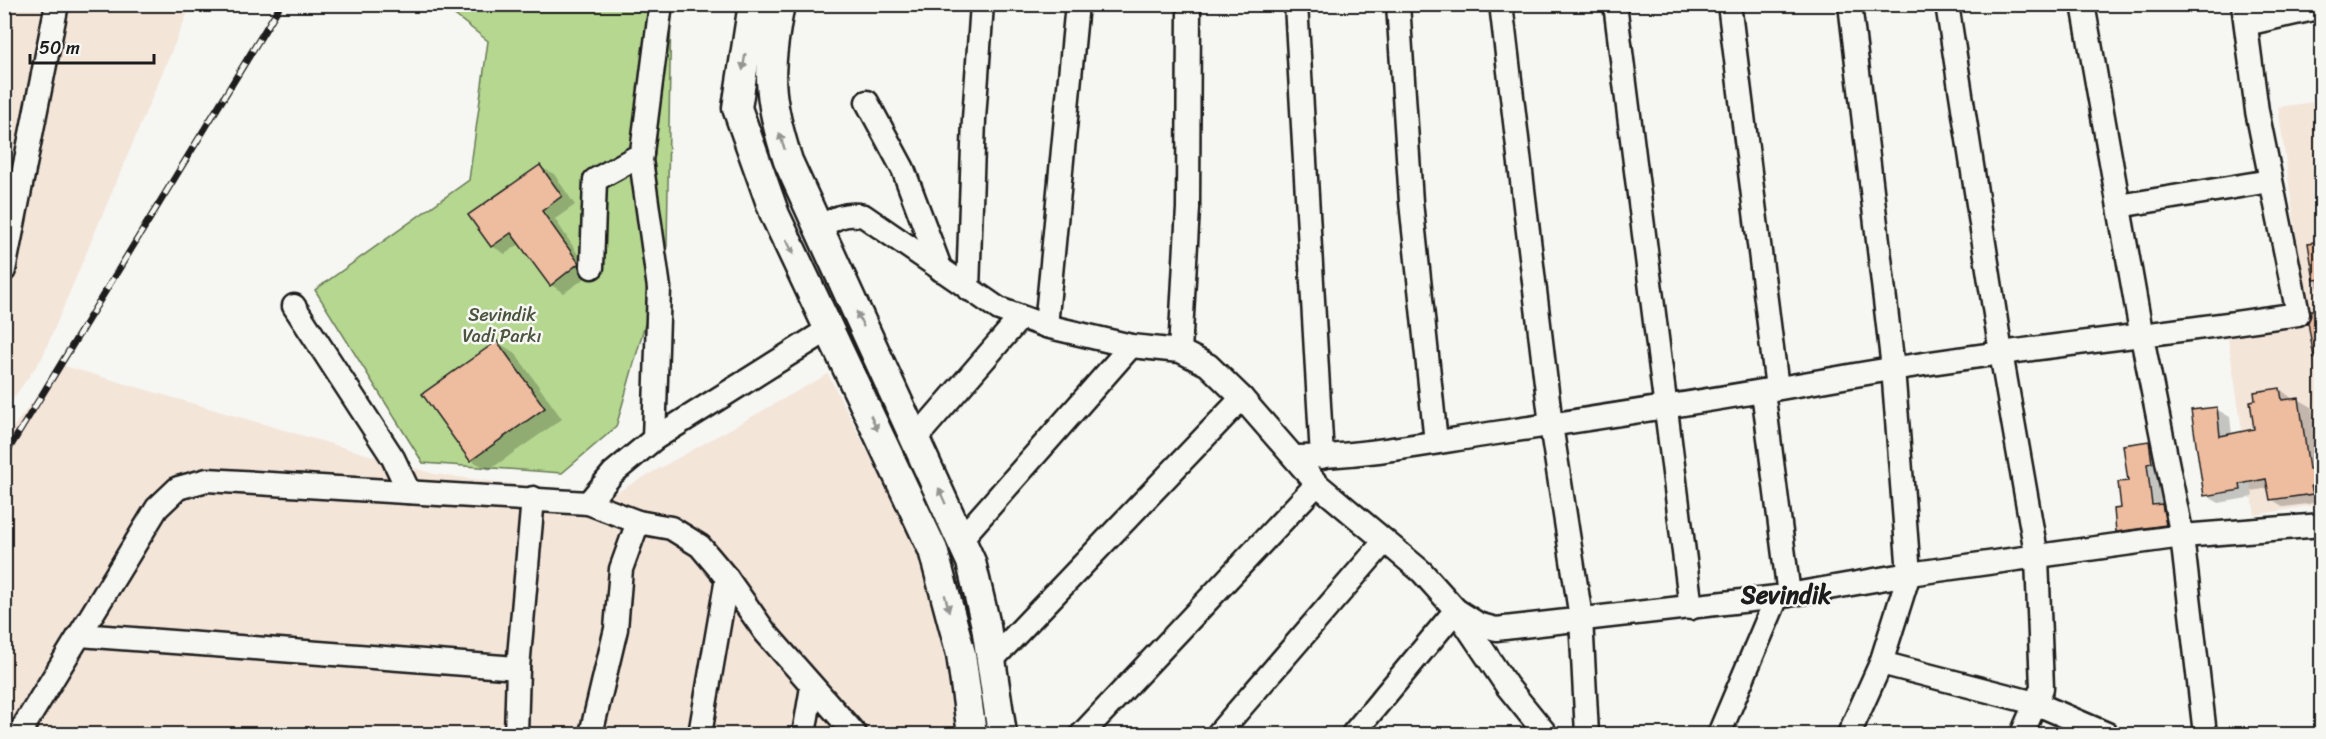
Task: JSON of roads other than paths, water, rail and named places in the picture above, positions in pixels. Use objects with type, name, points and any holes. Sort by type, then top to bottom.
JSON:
[{"type":"main road","points":[[753,4],[737,108],[775,215],[933,550],[961,654],[968,733]]},
{"type":"main road","points":[[780,4],[770,54],[773,114],[788,161],[971,562],[986,626],[1002,735]]},
{"type":"street","points":[[4,270],[57,4]]},
{"type":"street","points":[[654,439],[659,288],[642,154],[661,4]]},
{"type":"street","points":[[969,289],[974,120],[982,4]]},
{"type":"street","points":[[1046,326],[1077,4]]},
{"type":"street","points":[[1179,351],[1188,208],[1190,4]]},
{"type":"street","points":[[1296,4],[1322,457]]},
{"type":"street","points":[[1398,4],[1411,202],[1436,442]]},
{"type":"street","points":[[1501,4],[1551,425],[1581,618],[1587,735]]},
{"type":"street","points":[[1615,4],[1691,608]]},
{"type":"street","points":[[1719,735],[1783,596],[1770,389],[1729,4]]},
{"type":"street","points":[[1849,735],[1881,663],[1909,574],[1893,368],[1850,4]]},
{"type":"street","points":[[1947,4],[2001,353],[2037,558],[2042,688],[2022,735]]},
{"type":"street","points":[[2083,4],[2142,337],[2182,537],[2205,735]]},
{"type":"street","points":[[1294,457],[1322,457],[1436,442],[1665,407],[1893,368],[2142,337],[2298,314],[2257,111],[2244,14],[2322,7]]},
{"type":"street","points":[[867,102],[903,169],[940,270]]},
{"type":"street","points":[[592,267],[595,180],[642,154]]},
{"type":"street","points":[[2119,206],[2270,181]]},
{"type":"street","points":[[819,228],[839,216],[851,213],[864,216],[999,309],[1046,326],[1131,346],[1179,351],[1208,365],[1242,398],[1317,484],[1422,572],[1456,610],[1536,730]]},
{"type":"street","points":[[294,306],[393,458],[409,492]]},
{"type":"street","points":[[916,438],[1020,318]]},
{"type":"street","points":[[588,503],[613,472],[654,439],[829,329]]},
{"type":"street","points":[[961,539],[1131,346]]},
{"type":"street","points":[[990,662],[1242,398]]},
{"type":"street","points":[[19,735],[157,508],[178,488],[207,480],[588,503],[638,522],[671,528],[700,546],[728,578],[765,632],[855,735]]},
{"type":"street","points":[[1082,735],[1317,484]]},
{"type":"street","points":[[516,735],[518,668],[532,498]]},
{"type":"street","points":[[591,735],[616,629],[621,570],[638,522]]},
{"type":"street","points":[[1456,610],[1478,624],[1496,629],[1783,596],[1909,574],[2182,537],[2322,525]]},
{"type":"street","points":[[1225,732],[1384,542]]},
{"type":"street","points":[[700,735],[728,578]]},
{"type":"street","points":[[1353,735],[1456,610]]},
{"type":"street","points":[[80,635],[518,668]]},
{"type":"street","points":[[1881,663],[2035,703],[2107,735]]},
{"type":"street","points":[[804,735],[812,687]]},
{"type":"railway","points":[[4,457],[281,4]]},
{"type":"district","name":"Sevindik","points":[[1786,595]]},
{"type":"park label","name":"Sevindik Vadi Parkı","points":[[502,325]]}]
